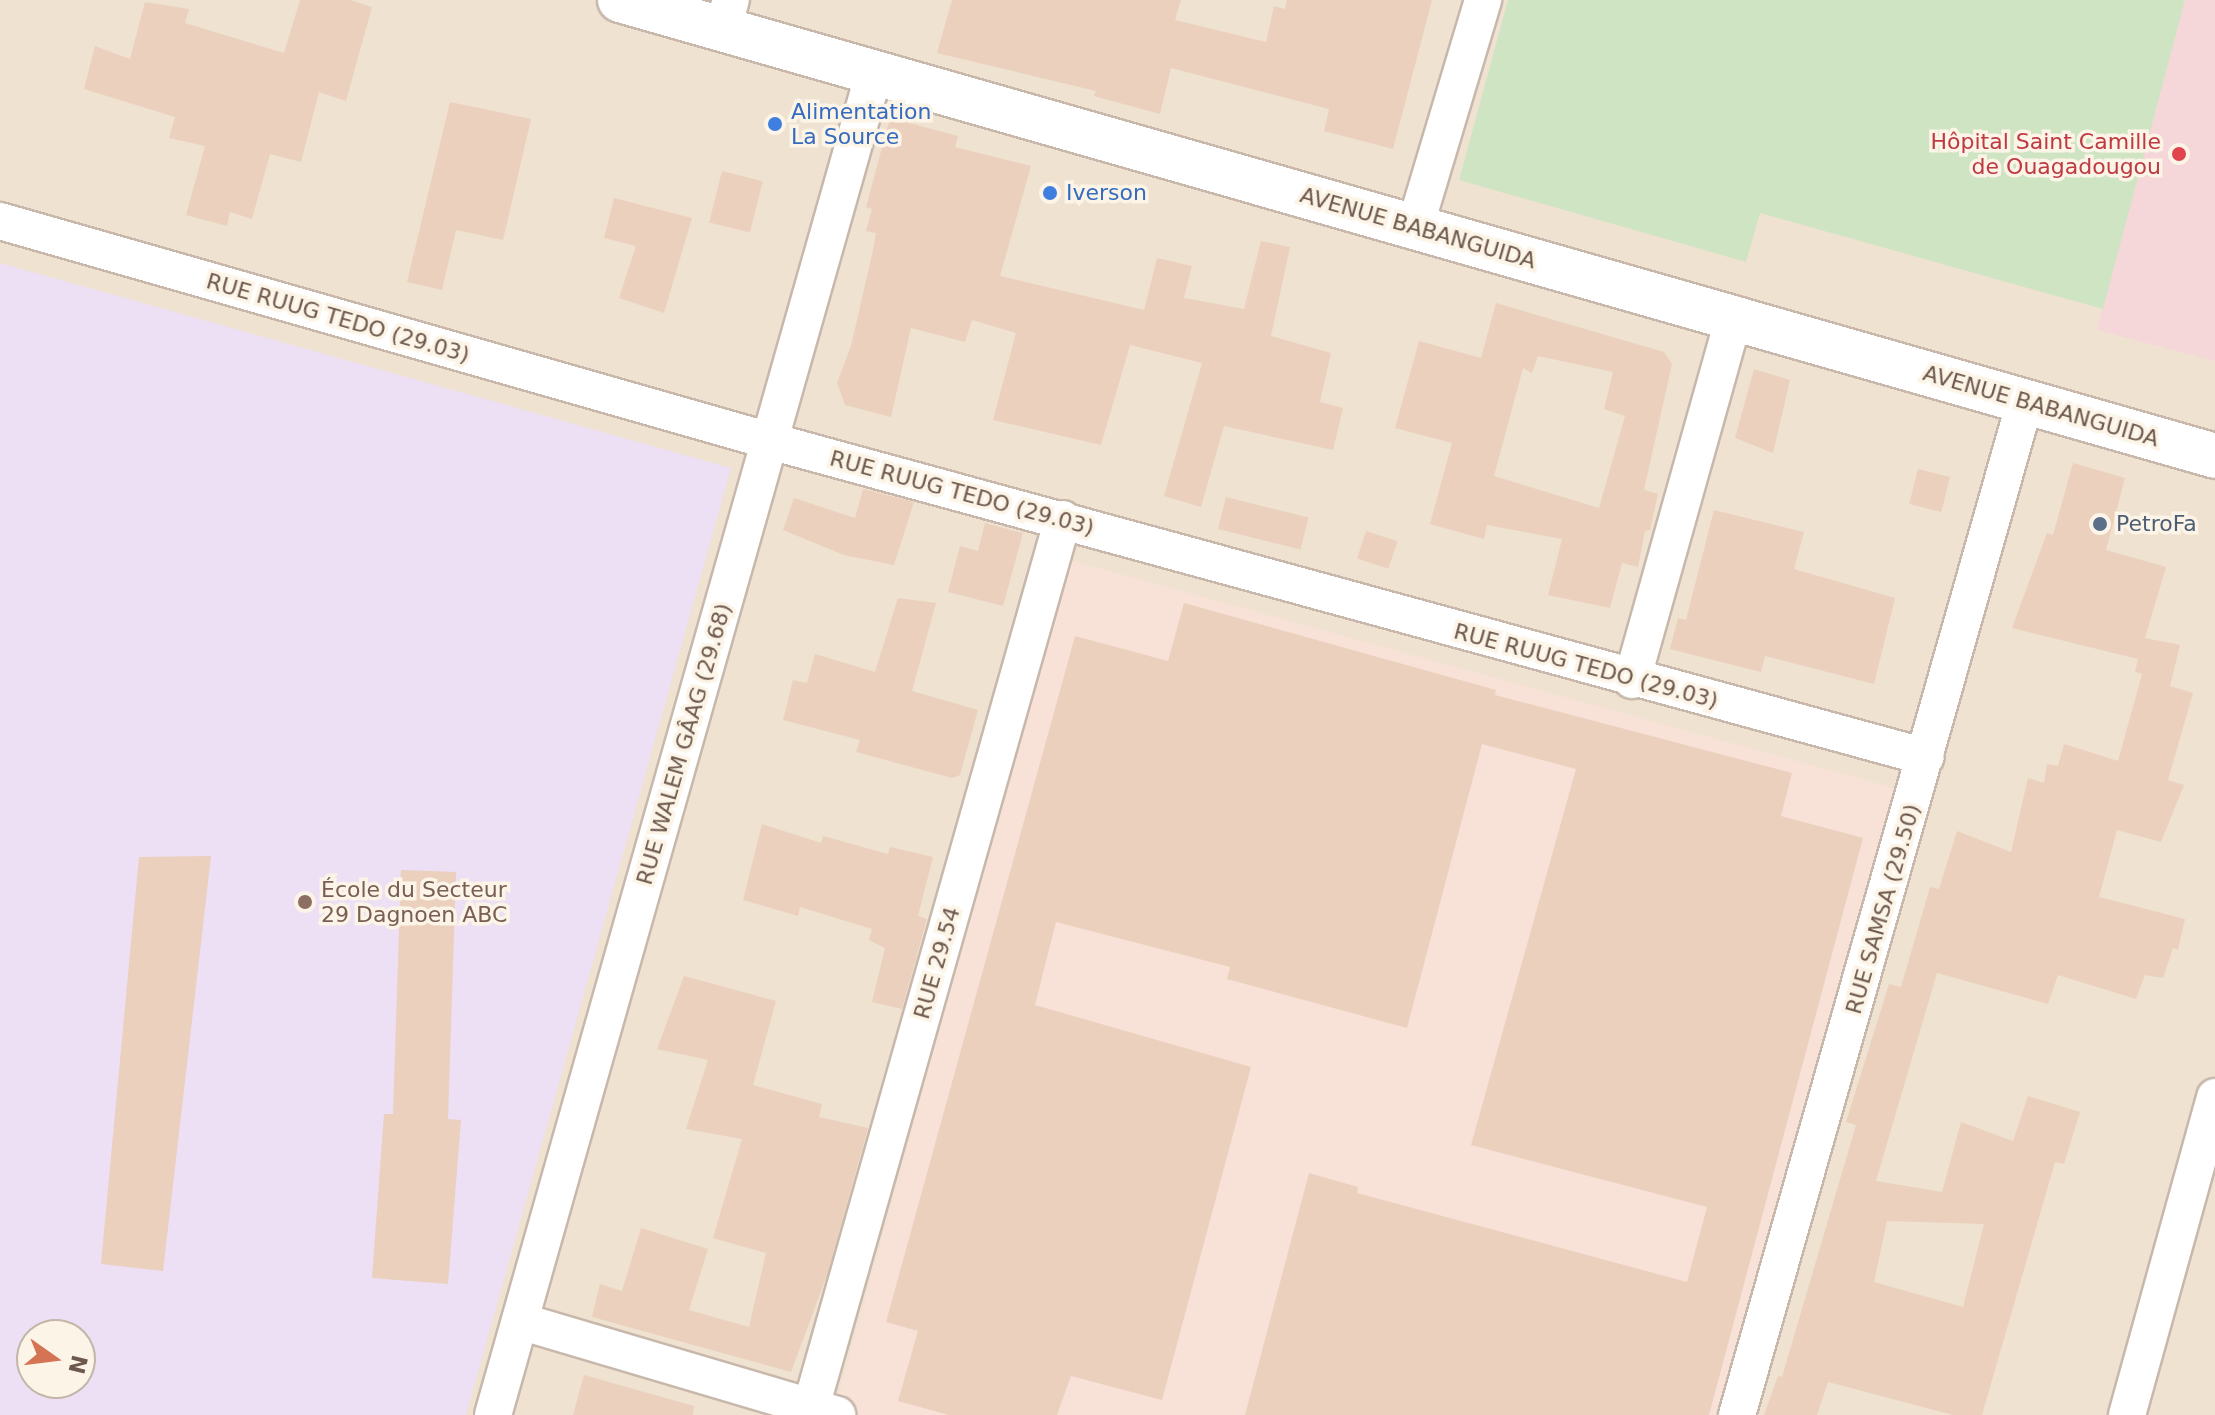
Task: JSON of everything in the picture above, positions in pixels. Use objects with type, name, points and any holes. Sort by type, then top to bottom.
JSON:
[{"type":"street","name":"AVENUE BABANGUIDA","points":[[620,0],[727,15],[874,73],[2215,456]]},
{"type":"street","points":[[1415,227],[1483,0]]},
{"type":"street","name":"RUE WALEM GÂAG (29.68)","points":[[493,1415],[874,73]]},
{"type":"street","name":"RUE RUUG TEDO (29.03)","points":[[0,221],[770,441],[1063,519],[1632,680],[1926,757]]},
{"type":"street","points":[[1632,680],[1734,317]]},
{"type":"street","name":"RUE SAMSA (29.50)","points":[[1737,1415],[2025,402]]},
{"type":"street","name":"RUE 29.54","points":[[824,1411],[1063,519]]},
{"type":"street","points":[[2127,1415],[2215,1097]]},
{"type":"street","points":[[520,1321],[824,1411]]},
{"type":"shaded area","points":[[0,0],[2215,0],[2215,1415],[0,1415]]},
{"type":"shaded area","name":"Hôpital Saint Camille de Ouagadougou","points":[[2185,0],[2215,0],[2215,361],[2097,330]]},
{"type":"shaded area","name":"École du Secteur 29 Dagnoen ABC","points":[[0,263],[731,468],[466,1415],[0,1415]]},
{"type":"shaded area","points":[[1069,560],[1898,789],[1726,1415],[833,1415]]},
{"type":"green space","points":[[1508,0],[2185,0],[2103,309],[1760,213],[1746,262],[1459,180]]},
{"type":"building","points":[[300,0],[350,0],[372,7],[346,101],[319,92],[301,162],[270,154],[252,219],[230,212],[227,226],[186,215],[205,146],[169,138],[175,117],[84,89],[95,46],[130,59],[145,2],[189,9],[185,23],[284,53]]},
{"type":"building","points":[[952,0],[1181,0],[1175,20],[1266,42],[1274,6],[1285,9],[1287,0],[1432,0],[1393,149],[1324,131],[1329,109],[1171,68],[1160,114],[1094,96],[1096,91],[937,53]]},
{"type":"building","points":[[450,102],[531,119],[503,240],[456,230],[442,290],[407,282]]},
{"type":"building","points":[[890,118],[958,136],[955,147],[1031,166],[1000,276],[1144,310],[1157,258],[1192,266],[1184,298],[1244,309],[1261,241],[1290,247],[1271,336],[1331,353],[1320,402],[1343,408],[1333,450],[1224,426],[1201,507],[1164,496],[1202,363],[1130,345],[1101,445],[993,420],[1016,333],[972,320],[965,342],[911,328],[891,417],[845,405],[837,383],[851,346],[873,250],[876,233],[866,231],[872,209],[866,207]]},
{"type":"building","points":[[722,171],[763,181],[750,233],[709,222]]},
{"type":"building","points":[[614,198],[692,218],[664,313],[619,298],[636,246],[604,238]]},
{"type":"building","points":[[1496,303],[1664,352],[1672,364],[1644,490],[1658,494],[1650,530],[1645,531],[1638,567],[1622,563],[1610,608],[1548,595],[1562,539],[1487,525],[1484,539],[1430,524],[1452,443],[1395,428],[1419,341],[1481,358]],"holes":[[[1538,356],[1613,372],[1604,409],[1625,416],[1599,508],[1494,476],[1523,368],[1532,373]]]},
{"type":"building","points":[[1754,369],[1790,380],[1773,453],[1735,438]]},
{"type":"building","points":[[2073,463],[2125,478],[2106,550],[2166,567],[2145,638],[2180,645],[2170,686],[2193,693],[2168,780],[2184,785],[2161,842],[2117,830],[2099,897],[2185,919],[2178,950],[2173,948],[2163,978],[2145,975],[2136,999],[2058,975],[2048,1004],[1937,973],[1876,1181],[1942,1192],[1961,1122],[2013,1141],[2028,1096],[2080,1112],[2064,1164],[2055,1162],[1982,1415],[1953,1415],[1828,1382],[1817,1415],[1764,1415],[1778,1376],[1782,1377],[1856,1125],[1846,1122],[1889,984],[1901,987],[1930,887],[1939,889],[1957,831],[2011,852],[2028,778],[2044,783],[2047,764],[2058,766],[2064,744],[2118,761],[2142,674],[2135,672],[2138,659],[2012,628],[2047,533],[2053,535]],"holes":[[[1887,1221],[1984,1224],[1963,1307],[1874,1282]]]},
{"type":"building","points":[[1918,469],[1950,477],[1941,512],[1909,504]]},
{"type":"building","points":[[863,489],[914,502],[894,565],[844,555],[783,530],[794,498],[855,518]]},
{"type":"building","points":[[1226,497],[1308,518],[1300,550],[1218,529]]},
{"type":"building","points":[[1714,510],[1804,532],[1794,569],[1895,598],[1874,684],[1765,656],[1761,672],[1670,649],[1678,618],[1686,620]]},
{"type":"building","points":[[985,523],[1023,533],[1003,606],[948,592],[960,546],[978,551]]},
{"type":"building","points":[[1366,531],[1397,541],[1388,569],[1357,559]]},
{"type":"building","points":[[898,598],[936,603],[912,691],[978,710],[960,775],[952,778],[856,752],[860,740],[783,720],[793,680],[807,683],[815,654],[875,672]]},
{"type":"building","points":[[1184,603],[1496,690],[1495,695],[1792,773],[1781,816],[1863,838],[1709,1415],[1245,1415],[1309,1173],[1358,1187],[1357,1193],[1687,1282],[1707,1207],[1471,1145],[1576,769],[1482,744],[1407,1028],[1227,979],[1230,967],[1056,922],[1035,1005],[1251,1067],[1162,1400],[1071,1376],[1057,1415],[949,1415],[898,1401],[918,1331],[886,1322],[1075,636],[1168,661]]},
{"type":"building","points":[[762,824],[821,843],[823,836],[888,854],[890,847],[933,857],[918,916],[927,919],[902,1009],[872,1002],[885,948],[869,940],[872,929],[800,907],[798,916],[743,900]]},
{"type":"building","points":[[211,856],[163,1271],[101,1264],[139,857]]},
{"type":"building","points":[[401,870],[456,872],[448,1119],[461,1120],[448,1284],[372,1278],[384,1114],[393,1114]]},
{"type":"building","points":[[684,976],[776,1001],[753,1085],[822,1104],[819,1117],[868,1128],[828,1272],[791,1372],[592,1317],[600,1284],[622,1291],[641,1228],[708,1249],[689,1310],[749,1327],[766,1253],[713,1238],[742,1139],[686,1129],[708,1060],[657,1049]]},
{"type":"building","points":[[584,1375],[694,1406],[693,1415],[573,1415]]},
{"type":"place","name":"Alimentation La Source","points":[[775,124]]},
{"type":"place","name":"Hôpital Saint Camille de Ouagadougou","points":[[2179,154]]},
{"type":"place","name":"Iverson","points":[[1050,193]]},
{"type":"place","name":"PetroFa","points":[[2100,524]]},
{"type":"place","name":"École du Secteur 29 Dagnoen ABC","points":[[305,902]]}]
